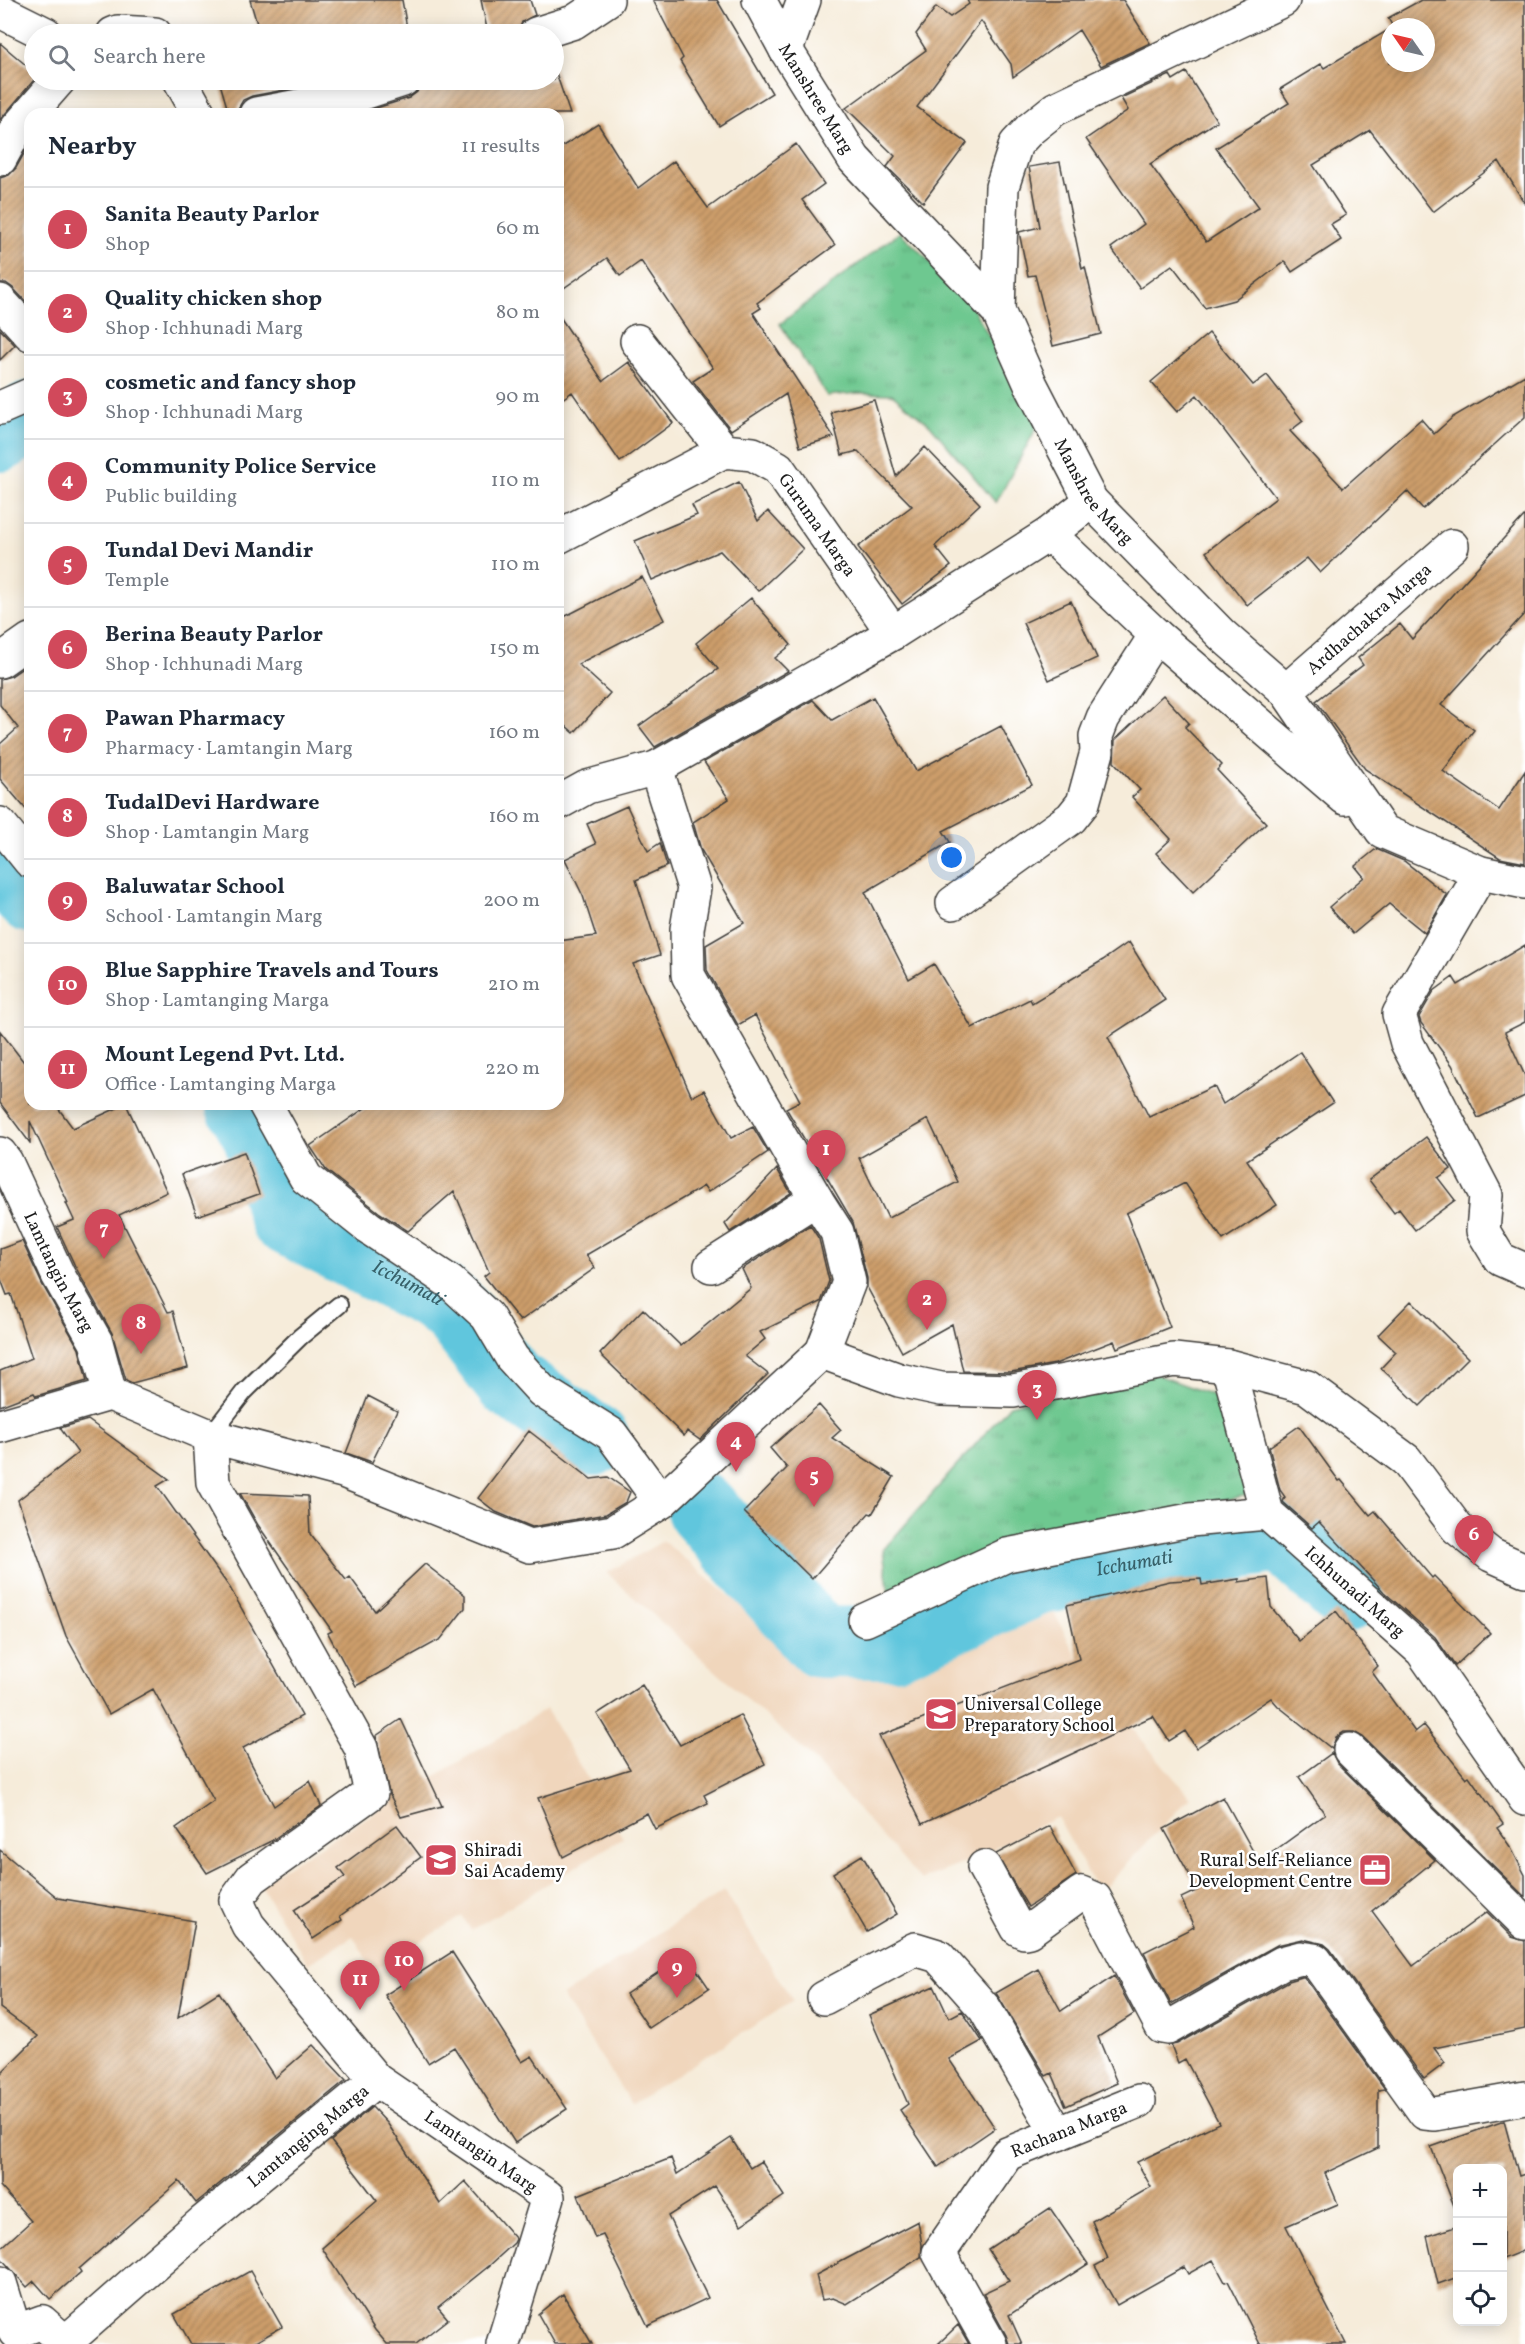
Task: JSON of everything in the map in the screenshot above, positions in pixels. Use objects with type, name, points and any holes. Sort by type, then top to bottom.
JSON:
[{"type":"street","points":[[564,25],[574,22],[607,0]]},
{"type":"street","name":"Manshree Marg","points":[[759,0],[786,50],[854,159],[998,311],[1031,386],[1091,501],[1222,635],[1286,691],[1382,831]]},
{"type":"street","points":[[786,50],[804,0]]},
{"type":"street","points":[[998,311],[1002,187],[1016,144],[1030,129],[1055,109],[1283,0]]},
{"type":"street","points":[[0,11],[26,24]]},
{"type":"street","points":[[34,108],[50,90]]},
{"type":"street","points":[[186,90],[196,108]]},
{"type":"street","points":[[288,108],[372,90]]},
{"type":"street","points":[[0,159],[24,120]]},
{"type":"street","points":[[0,301],[24,327]]},
{"type":"street","points":[[564,534],[724,451],[637,341]]},
{"type":"street","points":[[0,408],[24,398]]},
{"type":"street","name":"Guruma Marga","points":[[724,451],[753,454],[778,468],[893,633]]},
{"type":"street","points":[[564,800],[587,787],[656,768],[893,633],[1049,534],[1091,501]]},
{"type":"street","points":[[1049,534],[1156,635],[1382,831],[1481,873],[1525,882]]},
{"type":"street","name":"Ardhachakra Marga","points":[[1286,691],[1452,546]]},
{"type":"street","points":[[953,903],[1071,818],[1083,803],[1097,752],[1096,736],[1103,718],[1156,635]]},
{"type":"street","points":[[0,661],[24,644]]},
{"type":"street","points":[[0,1426],[110,1394],[210,1436],[343,1471],[530,1546],[613,1532],[661,1502],[822,1352],[849,1282],[837,1232],[688,975],[687,929],[694,888],[656,768]]},
{"type":"street","points":[[0,824],[24,854]]},
{"type":"street","points":[[1481,873],[1399,1014],[1407,1043],[1486,1195],[1483,1231],[1500,1259],[1525,1270]]},
{"type":"street","points":[[268,1110],[306,1178],[369,1228],[450,1282],[487,1316],[512,1358],[542,1391],[611,1434],[661,1502]]},
{"type":"street","name":"Lamtangin Marg","points":[[0,1154],[6,1162],[58,1275],[96,1342],[110,1394]]},
{"type":"street","points":[[711,1266],[816,1199]]},
{"type":"street","points":[[822,1352],[899,1380],[941,1389],[1013,1391],[1174,1360],[1228,1366],[1307,1387],[1406,1460],[1457,1528],[1491,1555],[1525,1570]]},
{"type":"street","points":[[865,1620],[1007,1555],[1190,1520],[1268,1513],[1228,1366]]},
{"type":"street","name":"Lamtanging Marga","points":[[67,2343],[203,2222],[376,2080],[248,1925],[236,1900],[252,1878],[371,1793],[361,1748],[213,1483],[210,1436]]},
{"type":"street","name":"Ichhunadi Marg","points":[[1268,1513],[1422,1651],[1525,1799]]},
{"type":"street","points":[[1350,1750],[1525,1923]]},
{"type":"street","points":[[984,1868],[1018,1929],[1024,1932],[1029,1931],[1081,1893],[1095,1899],[1162,2027],[1168,2028],[1282,1963],[1300,1958],[1315,1960],[1425,2113],[1435,2114],[1525,2098]]},
{"type":"street","points":[[824,1998],[915,1949],[938,1956],[985,2009],[1058,2134]]},
{"type":"street","name":"Lamtangin Marg","points":[[376,2080],[548,2197],[503,2344]]},
{"type":"street","name":"Rachana Marga","points":[[990,2344],[939,2253],[1007,2154],[1139,2101]]},
{"type":"street","points":[[0,2283],[9,2338],[42,2322],[67,2343]]},
{"type":"lane","points":[[210,1436],[244,1392],[300,1337],[339,1305]]},
{"type":"shaded area","name":"Universal College Preparatory School","points":[[663,1541],[803,1657],[833,1670],[880,1677],[1000,1620],[1051,1607],[1087,1675],[1190,1797],[1099,1893],[1057,1817],[962,1864],[921,1880],[811,1757],[607,1573]]},
{"type":"shaded area","name":"Shiradi Sai Academy","points":[[546,1709],[623,1838],[471,1930],[462,1916],[373,1970],[353,1936],[308,1964],[259,1883]]},
{"type":"shaded area","points":[[724,1891],[793,2001],[631,2104],[562,1996]]},
{"type":"green space","points":[[900,232],[967,298],[1039,423],[996,503],[930,425],[892,394],[858,393],[827,396],[780,324]]},
{"type":"green space","points":[[1147,1371],[1223,1399],[1257,1493],[1007,1549],[889,1595],[883,1550],[1010,1405]]},
{"type":"building","points":[[250,0],[402,0],[406,24],[257,24]]},
{"type":"building","points":[[481,0],[530,0],[535,15],[521,24],[486,24]]},
{"type":"building","points":[[653,0],[717,0],[772,93],[719,126],[680,61],[683,58]]},
{"type":"building","points":[[967,0],[1123,0],[1150,43],[1101,66],[1079,30],[1013,77],[1011,64],[981,21],[917,107],[967,143],[923,202],[887,167],[895,156],[846,108],[926,50],[916,34],[936,7],[950,17],[969,4]]},
{"type":"building","points":[[1421,0],[1525,0],[1525,204],[1499,161],[1433,212],[1370,130],[1313,165],[1346,215],[1331,224],[1341,240],[1292,272],[1285,261],[1234,300],[1205,308],[1172,265],[1140,288],[1111,248],[1144,224],[1086,139],[1128,110],[1121,98],[1170,75],[1173,80],[1186,72],[1217,121],[1150,164],[1206,242],[1259,207],[1216,148],[1289,103],[1280,89],[1321,64],[1324,68],[1381,34],[1381,72],[1435,72],[1435,18],[1388,18]]},
{"type":"building","points":[[0,43],[24,63],[26,90],[0,120]]},
{"type":"building","points":[[222,90],[284,90],[252,96],[243,100],[239,108],[227,108]]},
{"type":"building","points":[[418,90],[562,90],[570,114],[564,114],[564,108],[376,108],[409,98]]},
{"type":"building","points":[[598,124],[638,188],[674,161],[708,208],[796,144],[824,184],[802,200],[835,245],[757,303],[761,308],[753,313],[834,437],[800,447],[786,394],[731,430],[693,381],[713,368],[641,261],[620,276],[607,258],[564,288],[564,145]]},
{"type":"building","points":[[24,154],[24,300],[6,283],[0,283],[0,178],[9,175]]},
{"type":"building","points":[[1060,162],[1082,269],[1085,267],[1101,334],[1053,346],[1035,275],[1028,276],[1019,232],[1040,227],[1029,167]]},
{"type":"building","points":[[564,323],[603,381],[629,362],[673,423],[620,462],[572,392],[564,398]]},
{"type":"building","points":[[0,329],[15,345],[0,360]]},
{"type":"building","points":[[1209,333],[1253,385],[1267,375],[1303,421],[1290,431],[1343,488],[1421,419],[1434,434],[1453,417],[1525,375],[1525,417],[1423,509],[1407,491],[1320,573],[1307,558],[1247,605],[1206,552],[1276,498],[1197,395],[1177,412],[1151,382]]},
{"type":"building","points":[[874,400],[896,476],[925,447],[980,504],[935,546],[951,566],[902,604],[858,547],[912,506],[858,451],[842,455],[831,412]]},
{"type":"building","points":[[739,482],[758,521],[768,511],[803,549],[758,591],[720,551],[652,580],[635,541],[697,515],[692,505]]},
{"type":"building","points":[[1525,515],[1525,613],[1441,705],[1474,730],[1443,771],[1499,810],[1525,771],[1525,863],[1500,858],[1365,769],[1316,701],[1363,665],[1358,658],[1400,624],[1412,639]]},
{"type":"building","points":[[642,577],[664,620],[578,664],[610,693],[574,733],[564,724],[564,617]]},
{"type":"building","points":[[751,598],[791,645],[775,658],[788,671],[655,747],[639,726],[718,669],[696,643]]},
{"type":"building","points":[[1071,601],[1097,658],[1049,680],[1023,623]]},
{"type":"building","points":[[24,667],[24,807],[0,779],[0,744],[18,728],[0,705],[0,679],[11,676]]},
{"type":"building","points":[[1163,695],[1189,723],[1185,727],[1222,765],[1217,770],[1266,823],[1193,892],[1156,853],[1171,839],[1132,797],[1140,790],[1114,762],[1115,740]]},
{"type":"building","points":[[873,697],[916,771],[1001,726],[1032,785],[943,831],[950,842],[865,892],[909,979],[934,964],[972,1028],[1030,999],[1032,1003],[1129,942],[1165,1000],[1108,1037],[1149,1117],[1214,1086],[1223,1104],[1300,1052],[1333,1103],[1247,1160],[1277,1205],[1223,1240],[1185,1183],[1126,1213],[1170,1327],[1117,1348],[1114,1341],[1055,1364],[1011,1372],[963,1371],[952,1324],[902,1352],[867,1287],[867,1278],[853,1222],[786,1108],[800,1101],[755,1015],[738,1025],[707,970],[706,945],[744,923],[701,850],[693,822],[729,799],[704,762],[813,700],[832,720]],"holes":[[[928,1119],[958,1182],[888,1218],[859,1158]]]},
{"type":"building","points":[[627,806],[648,851],[660,843],[667,866],[636,880],[660,955],[633,964],[692,1097],[704,1090],[731,1138],[753,1127],[768,1152],[708,1192],[704,1186],[586,1255],[595,1268],[520,1321],[484,1276],[489,1272],[454,1191],[408,1231],[380,1213],[326,1170],[310,1146],[362,1110],[564,1110],[564,940],[596,936],[583,896],[565,859],[596,844],[587,824]]},
{"type":"building","points":[[1376,849],[1404,861],[1447,895],[1425,933],[1389,904],[1353,934],[1329,907],[1364,877],[1355,866]]},
{"type":"building","points":[[1525,945],[1525,1022],[1505,1032],[1525,1076],[1525,1096],[1478,1118],[1452,1065],[1419,1017],[1434,991],[1453,977],[1458,985]]},
{"type":"building","points":[[0,1031],[24,1062],[24,1110],[60,1110],[73,1128],[113,1110],[129,1110],[167,1192],[119,1215],[168,1312],[173,1311],[188,1368],[132,1383],[126,1380],[112,1333],[75,1266],[57,1227],[74,1220],[66,1203],[68,1203],[30,1121],[30,1143],[0,1103]]},
{"type":"building","points":[[1426,1137],[1451,1169],[1438,1178],[1455,1200],[1415,1230],[1399,1209],[1394,1213],[1369,1180]]},
{"type":"building","points":[[244,1152],[259,1194],[197,1216],[182,1174]]},
{"type":"building","points":[[777,1169],[791,1193],[730,1232],[725,1224]]},
{"type":"building","points":[[810,1225],[819,1239],[829,1281],[821,1302],[760,1332],[765,1339],[745,1356],[768,1374],[700,1440],[687,1431],[684,1436],[600,1354],[643,1309],[681,1346],[751,1288],[742,1269]]},
{"type":"building","points":[[22,1241],[42,1284],[79,1349],[87,1381],[36,1396],[34,1393],[0,1406],[0,1371],[32,1358],[11,1294],[7,1295],[0,1277],[0,1249]]},
{"type":"building","points":[[1411,1301],[1468,1358],[1420,1406],[1381,1368],[1396,1352],[1378,1335]]},
{"type":"building","points":[[368,1396],[397,1411],[372,1462],[346,1453]]},
{"type":"building","points":[[819,1405],[841,1430],[832,1438],[894,1477],[872,1514],[869,1513],[812,1579],[744,1512],[787,1468],[770,1448]]},
{"type":"building","points":[[88,1420],[169,1479],[157,1486],[230,1588],[302,1716],[243,1748],[274,1806],[310,1781],[321,1806],[271,1841],[207,1873],[176,1828],[214,1801],[153,1689],[109,1714],[66,1636],[18,1500],[78,1453],[60,1428]]},
{"type":"building","points":[[1299,1426],[1339,1481],[1341,1480],[1370,1515],[1375,1511],[1432,1578],[1434,1576],[1490,1633],[1455,1666],[1435,1637],[1384,1592],[1319,1522],[1312,1528],[1283,1502],[1285,1497],[1280,1490],[1269,1447]]},
{"type":"building","points":[[529,1431],[591,1479],[608,1477],[630,1492],[626,1502],[606,1514],[532,1527],[496,1512],[478,1498]]},
{"type":"building","points":[[240,1493],[308,1496],[310,1534],[346,1580],[350,1577],[375,1611],[425,1564],[465,1595],[465,1608],[441,1639],[356,1686],[328,1633],[332,1631],[258,1525]]},
{"type":"building","points":[[1268,1578],[1271,1607],[1299,1641],[1336,1611],[1378,1666],[1372,1672],[1415,1732],[1424,1725],[1466,1778],[1469,1776],[1503,1824],[1497,1828],[1525,1875],[1525,1897],[1363,1737],[1354,1732],[1344,1732],[1336,1737],[1332,1749],[1271,1698],[1196,1748],[1185,1731],[1169,1741],[1153,1716],[922,1824],[879,1736],[1079,1659],[1067,1605],[1170,1581],[1201,1579],[1202,1585],[1239,1579],[1239,1582]]},
{"type":"building","points":[[642,1685],[680,1745],[740,1715],[765,1764],[704,1795],[708,1803],[655,1829],[647,1813],[563,1857],[538,1798],[630,1769],[597,1714]]},
{"type":"building","points":[[401,1719],[442,1806],[401,1817],[389,1793],[376,1736]]},
{"type":"building","points":[[1332,1753],[1337,1763],[1435,1860],[1372,1911],[1413,1966],[1487,1912],[1512,1937],[1525,1941],[1525,2029],[1434,2048],[1445,2063],[1424,2079],[1330,1949],[1324,1944],[1303,1939],[1277,1945],[1171,2004],[1144,1952],[1194,1927],[1181,1898],[1198,1890],[1164,1829],[1223,1797],[1259,1862],[1325,1814],[1299,1777]]},
{"type":"building","points":[[397,1825],[421,1857],[340,1916],[342,1920],[313,1939],[294,1910],[345,1877],[338,1868]]},
{"type":"building","points":[[1050,1826],[1076,1875],[1028,1907],[996,1854]]},
{"type":"building","points":[[0,1850],[58,1898],[195,1921],[178,2018],[219,1992],[275,2078],[313,2045],[346,2080],[196,2203],[179,2181],[79,2269],[81,2272],[50,2299],[34,2281],[27,2287],[0,2257],[0,2249],[31,2221],[0,2186],[0,2074],[38,2036],[0,2008]]},
{"type":"building","points":[[862,1855],[897,1914],[867,1932],[833,1873]]},
{"type":"building","points":[[452,1952],[522,2062],[532,2056],[567,2109],[515,2143],[454,2047],[428,2063],[385,1995]]},
{"type":"building","points":[[686,1954],[709,1988],[649,2028],[626,1994]]},
{"type":"building","points":[[1038,1969],[1061,2011],[1114,1976],[1134,2014],[1098,2037],[1117,2083],[1066,2106],[1052,2073],[1046,2076],[996,1993]]},
{"type":"building","points":[[1302,1977],[1385,2089],[1378,2090],[1378,2148],[1325,2173],[1338,2204],[1286,2226],[1346,2344],[1260,2344],[1228,2281],[1225,2282],[1213,2260],[1188,2274],[1184,2267],[1117,2305],[1095,2266],[1108,2259],[1092,2221],[1151,2187],[1137,2162],[1219,2123],[1185,2059],[1178,2063],[1171,2045],[1177,2044],[1289,1981]]},
{"type":"building","points":[[934,1986],[949,2018],[962,2011],[982,2041],[949,2059],[995,2128],[938,2167],[900,2110],[908,2104],[869,2015]]},
{"type":"building","points":[[372,2107],[388,2124],[440,2204],[465,2181],[516,2239],[489,2266],[438,2307],[448,2319],[416,2344],[387,2344],[375,2330],[322,2248],[377,2201],[331,2141]]},
{"type":"building","points":[[1504,2121],[1519,2176],[1525,2174],[1525,2250],[1507,2257],[1507,2164],[1453,2164],[1453,2203],[1431,2147]]},
{"type":"building","points":[[731,2138],[750,2168],[761,2161],[784,2196],[741,2225],[715,2186],[668,2216],[708,2298],[648,2326],[603,2235],[595,2238],[578,2195],[671,2158],[677,2174]]},
{"type":"building","points":[[1050,2208],[1088,2264],[1009,2315],[1022,2344],[1009,2344],[983,2293],[1009,2281],[988,2249]]},
{"type":"building","points":[[918,2221],[922,2245],[921,2257],[847,2304],[833,2298],[822,2300],[816,2275]]},
{"type":"building","points":[[1453,2228],[1453,2279],[1438,2284],[1427,2236]]},
{"type":"building","points":[[250,2271],[282,2327],[252,2344],[191,2344],[174,2314]]},
{"type":"building","points":[[563,2294],[592,2344],[555,2344],[538,2314]]},
{"type":"building","points":[[958,2325],[969,2344],[938,2344]]},
{"type":"waterway","name":"Icchumati","points":[[0,436],[24,421]]},
{"type":"waterway","name":"Icchumati","points":[[0,857],[24,889]]},
{"type":"waterway","name":"Icchumati","points":[[244,1110],[258,1134],[285,1218],[439,1298],[457,1313],[510,1382],[594,1440]]},
{"type":"waterway","name":"Icchumati","points":[[702,1509],[820,1642],[896,1643],[1039,1579],[1282,1536],[1347,1596]]},
{"type":"place","name":"Sanita Beauty Parlor","points":[[826,1180]]},
{"type":"place","name":"Pawan Pharmacy","points":[[104,1259]]},
{"type":"place","name":"Quality chicken shop","points":[[927,1330]]},
{"type":"place","name":"TudalDevi Hardware","points":[[141,1354]]},
{"type":"place","name":"cosmetic and fancy shop","points":[[1037,1420]]},
{"type":"place","name":"Community Police Service","points":[[736,1472]]},
{"type":"place","name":"Tundal Devi Mandir","points":[[814,1507]]},
{"type":"place","name":"Berina Beauty Parlor","points":[[1474,1565]]},
{"type":"place","name":"Universal College Preparatory School","points":[[941,1714]]},
{"type":"place","name":"Shiradi Sai Academy","points":[[441,1860]]},
{"type":"place","name":"Rural Self-Reliance Development Centre","points":[[1375,1870]]},
{"type":"place","name":"Blue Sapphire Travels and Tours","points":[[404,1991]]},
{"type":"place","name":"Baluwatar School","points":[[677,1998]]},
{"type":"place","name":"Mount Legend Pvt. Ltd.","points":[[360,2010]]}]
